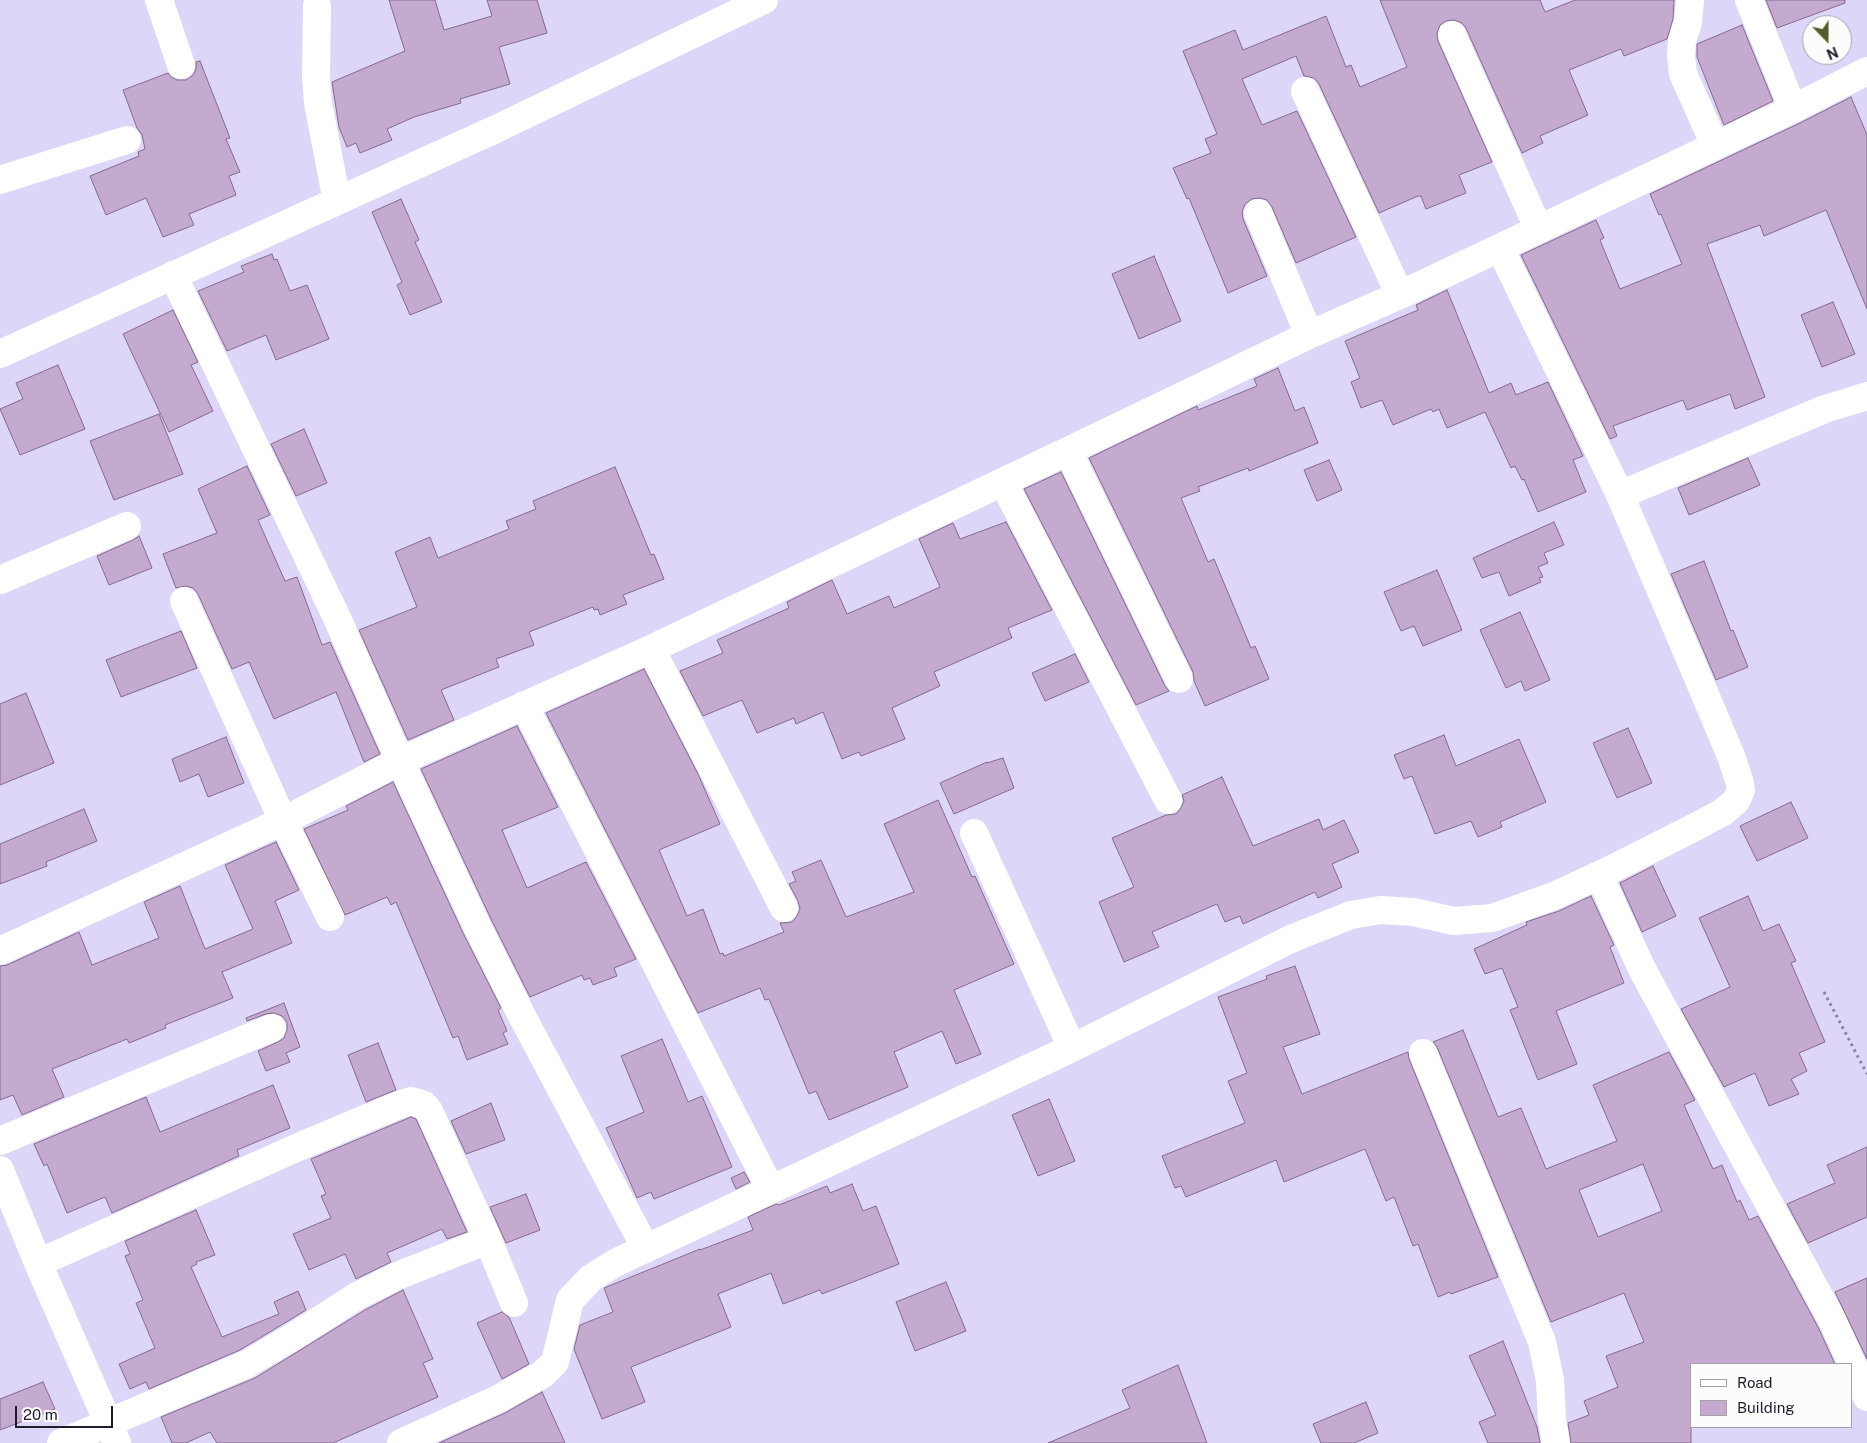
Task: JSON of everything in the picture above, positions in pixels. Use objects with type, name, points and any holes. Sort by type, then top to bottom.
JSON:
[{"type":"street","points":[[159,0],[181,65]]},
{"type":"street","points":[[0,354],[496,129],[764,0]]},
{"type":"street","points":[[1690,0],[1688,22],[1682,41],[1682,65],[1684,74],[1715,145]]},
{"type":"street","points":[[1749,0],[1793,109]]},
{"type":"street","points":[[316,6],[318,104],[337,201]]},
{"type":"street","points":[[1452,35],[1538,228]]},
{"type":"street","points":[[0,951],[283,821],[400,761],[651,649],[1068,452],[1309,335],[1400,295],[1538,228],[1793,109],[1867,71]]},
{"type":"street","points":[[1306,91],[1400,295]]},
{"type":"street","points":[[0,180],[127,140]]},
{"type":"street","points":[[1258,213],[1309,335]]},
{"type":"street","points":[[401,1443],[498,1399],[543,1374],[554,1362],[570,1300],[591,1278],[615,1263],[646,1248],[1072,1048],[1293,938],[1351,915],[1380,910],[1413,912],[1454,921],[1492,918],[1554,896],[1599,875],[1723,812],[1736,801],[1741,790],[1731,756],[1620,495],[1500,248]]},
{"type":"street","points":[[173,275],[338,618],[400,761],[481,934],[646,1248]]},
{"type":"street","points":[[1620,495],[1825,409],[1867,396]]},
{"type":"street","points":[[1068,452],[1179,679]]},
{"type":"street","points":[[1003,482],[1168,800]]},
{"type":"street","points":[[0,580],[127,526]]},
{"type":"street","points":[[184,601],[283,821],[330,917]]},
{"type":"street","points":[[651,649],[784,908]]},
{"type":"street","points":[[524,705],[771,1190]]},
{"type":"street","points":[[974,833],[1072,1048]]},
{"type":"street","points":[[1599,875],[1642,968],[1832,1320],[1852,1363]]},
{"type":"street","points":[[0,1141],[272,1028]]},
{"type":"street","points":[[1423,1053],[1542,1342],[1550,1380],[1552,1420],[1556,1443]]},
{"type":"street","points":[[38,1263],[303,1146],[411,1101],[424,1105],[429,1111],[488,1240],[514,1303]]},
{"type":"street","points":[[0,1170],[38,1263],[112,1432]]},
{"type":"street","points":[[61,1443],[112,1432],[247,1364],[357,1296],[397,1276],[488,1240]]},
{"type":"street","points":[[1852,1364],[1867,1397]]},
{"type":"path","points":[[1824,992],[1867,1074]]},
{"type":"building","points":[[389,0],[435,0],[444,30],[492,16],[487,0],[537,0],[547,33],[499,47],[510,84],[460,99],[461,103],[414,117],[387,129],[392,140],[360,153],[356,143],[347,147],[339,127],[332,82],[405,51]]},
{"type":"building","points":[[1380,0],[1540,0],[1545,12],[1575,0],[1674,0],[1673,19],[1667,39],[1624,56],[1621,49],[1569,70],[1588,115],[1540,136],[1543,143],[1522,153],[1466,28],[1462,23],[1454,20],[1446,21],[1440,25],[1437,33],[1438,41],[1492,162],[1459,175],[1466,193],[1426,209],[1421,196],[1418,196],[1379,213],[1319,84],[1314,78],[1304,76],[1296,56],[1242,79],[1262,125],[1297,111],[1356,237],[1296,263],[1272,207],[1267,200],[1260,198],[1252,199],[1245,204],[1242,212],[1243,219],[1267,276],[1228,293],[1189,198],[1187,199],[1173,168],[1211,153],[1205,139],[1217,134],[1183,51],[1235,30],[1243,50],[1326,16],[1346,67],[1351,65],[1360,87],[1407,67]]},
{"type":"building","points":[[1766,0],[1845,0],[1845,3],[1812,15],[1802,15],[1802,19],[1777,28]]},
{"type":"building","points":[[1742,25],[1773,101],[1724,125],[1697,57],[1697,44]]},
{"type":"building","points":[[200,61],[230,138],[226,139],[240,172],[229,176],[236,195],[189,214],[194,225],[163,237],[146,198],[106,215],[90,176],[139,156],[138,152],[145,149],[142,135],[137,128],[123,90],[168,73],[177,80],[186,80],[193,75],[196,69],[196,62]]},
{"type":"building","points":[[1851,97],[1867,135],[1867,309],[1826,210],[1764,236],[1760,225],[1707,244],[1765,397],[1735,409],[1730,394],[1687,410],[1683,400],[1613,426],[1617,436],[1610,439],[1521,255],[1596,220],[1604,238],[1600,240],[1620,289],[1682,264],[1661,214],[1659,215],[1650,194]]},
{"type":"building","points":[[401,199],[419,240],[415,242],[442,302],[410,315],[397,285],[402,282],[372,212]]},
{"type":"building","points":[[272,254],[274,260],[277,259],[290,291],[307,285],[329,339],[276,360],[266,335],[227,351],[198,291],[244,272],[241,266]]},
{"type":"building","points":[[1154,256],[1181,321],[1139,339],[1112,274]]},
{"type":"building","points":[[1447,290],[1489,393],[1511,383],[1516,395],[1548,382],[1583,456],[1573,460],[1586,492],[1538,512],[1524,479],[1522,480],[1515,466],[1511,468],[1485,412],[1447,428],[1439,409],[1433,412],[1431,409],[1393,425],[1382,400],[1361,408],[1351,382],[1360,378],[1345,341],[1418,310],[1416,305]]},
{"type":"building","points":[[1833,302],[1855,354],[1822,367],[1801,315]]},
{"type":"building","points":[[173,310],[198,362],[191,365],[213,411],[169,432],[123,334]]},
{"type":"building","points":[[58,365],[85,429],[20,455],[0,409],[23,399],[16,383]]},
{"type":"building","points":[[1278,368],[1295,411],[1304,407],[1318,443],[1249,471],[1248,468],[1198,487],[1200,491],[1181,498],[1208,562],[1214,559],[1251,648],[1255,646],[1269,679],[1205,706],[1194,681],[1193,672],[1089,458],[1197,406],[1198,410],[1257,386],[1254,379]]},
{"type":"building","points":[[159,414],[183,474],[114,500],[90,441]]},
{"type":"building","points":[[304,429],[327,483],[296,496],[271,444]]},
{"type":"building","points":[[1748,458],[1760,485],[1689,515],[1678,488]]},
{"type":"building","points":[[1329,460],[1342,490],[1317,501],[1304,470]]},
{"type":"building","points":[[247,466],[270,515],[258,520],[285,581],[297,577],[322,645],[330,642],[380,754],[364,762],[336,692],[274,719],[249,662],[232,669],[198,594],[193,588],[186,586],[176,588],[163,554],[217,533],[198,489]]},
{"type":"building","points":[[615,467],[651,555],[654,554],[664,579],[623,595],[627,604],[600,615],[598,609],[594,610],[593,607],[529,632],[534,645],[496,659],[499,667],[441,690],[454,720],[408,740],[359,630],[417,607],[395,552],[430,537],[438,558],[509,529],[506,521],[536,509],[533,501]]},
{"type":"building","points":[[1061,472],[1169,691],[1136,705],[1024,489]]},
{"type":"building","points":[[1006,522],[1052,610],[1008,628],[1012,638],[934,672],[940,686],[892,708],[905,739],[861,756],[859,752],[842,759],[823,712],[796,724],[794,718],[757,733],[742,700],[703,716],[680,671],[723,653],[717,640],[789,608],[787,602],[832,580],[847,614],[889,596],[894,608],[940,587],[919,539],[953,523],[960,539]]},
{"type":"building","points":[[1554,522],[1564,545],[1544,553],[1548,563],[1538,567],[1543,577],[1539,578],[1541,582],[1509,596],[1499,572],[1482,578],[1473,558]]},
{"type":"building","points":[[139,536],[152,568],[109,585],[97,556]]},
{"type":"building","points":[[1704,561],[1731,631],[1733,630],[1748,667],[1716,680],[1671,574]]},
{"type":"building","points":[[1437,570],[1462,630],[1423,646],[1414,626],[1401,631],[1384,592]]},
{"type":"building","points":[[1520,612],[1550,680],[1525,691],[1521,681],[1506,688],[1480,630]]},
{"type":"building","points":[[181,631],[197,668],[121,697],[106,660]]},
{"type":"building","points":[[1075,654],[1089,682],[1045,701],[1032,673]]},
{"type":"building","points":[[644,669],[698,774],[720,824],[659,850],[687,916],[703,909],[720,954],[723,953],[724,956],[784,932],[780,923],[792,922],[800,909],[789,884],[796,881],[792,872],[821,860],[846,917],[914,892],[884,824],[938,800],[972,877],[975,876],[1014,964],[954,990],[981,1054],[956,1064],[942,1031],[894,1052],[908,1087],[829,1120],[816,1091],[809,1094],[769,999],[765,1000],[760,988],[698,1013],[546,713]]},
{"type":"building","points":[[26,693],[54,763],[0,785],[0,704]]},
{"type":"building","points":[[517,726],[558,807],[502,830],[527,888],[586,862],[636,959],[614,968],[617,976],[593,985],[590,978],[584,980],[582,975],[530,997],[491,919],[421,769]]},
{"type":"building","points":[[1628,728],[1652,783],[1617,798],[1593,743]]},
{"type":"building","points":[[1444,735],[1456,766],[1519,739],[1546,802],[1500,822],[1502,827],[1478,837],[1471,821],[1435,834],[1412,776],[1404,779],[1394,755]]},
{"type":"building","points":[[226,737],[244,783],[208,797],[199,774],[180,782],[172,759]]},
{"type":"building","points":[[1003,758],[1014,788],[954,814],[940,783],[987,762]]},
{"type":"building","points":[[1222,777],[1253,846],[1319,819],[1323,830],[1344,820],[1359,852],[1332,864],[1342,887],[1318,898],[1315,892],[1243,924],[1240,916],[1225,922],[1217,904],[1152,932],[1159,947],[1124,962],[1099,902],[1134,887],[1112,838],[1166,815],[1176,814],[1184,801],[1182,795]]},
{"type":"building","points":[[393,782],[463,933],[501,1008],[498,1010],[507,1031],[503,1033],[508,1044],[467,1060],[458,1036],[453,1038],[396,902],[391,905],[387,897],[345,915],[304,829],[348,810],[346,806]]},
{"type":"building","points":[[1791,802],[1808,838],[1757,861],[1740,826]]},
{"type":"building","points":[[84,809],[97,841],[46,862],[47,866],[0,884],[0,844]]},
{"type":"building","points":[[276,842],[299,890],[275,901],[292,943],[222,972],[233,998],[165,1025],[166,1028],[129,1043],[127,1039],[52,1069],[64,1097],[22,1115],[13,1095],[0,1100],[0,966],[7,965],[79,932],[92,965],[159,938],[144,902],[180,886],[205,949],[253,929],[225,865]]},
{"type":"building","points":[[1653,866],[1676,916],[1642,932],[1620,883]]},
{"type":"building","points":[[1591,896],[1614,945],[1610,947],[1624,983],[1556,1011],[1577,1064],[1538,1080],[1510,1010],[1518,1007],[1502,968],[1485,974],[1474,949],[1527,925],[1526,922],[1559,911]]},
{"type":"building","points":[[1748,896],[1763,931],[1779,924],[1796,961],[1791,963],[1825,1042],[1799,1053],[1807,1071],[1791,1079],[1799,1094],[1769,1106],[1755,1073],[1724,1087],[1681,1009],[1730,987],[1699,918]]},
{"type":"building","points":[[1295,966],[1320,1034],[1283,1047],[1302,1094],[1408,1052],[1409,1059],[1498,1277],[1438,1297],[1418,1244],[1413,1246],[1394,1197],[1386,1201],[1365,1149],[1284,1182],[1276,1160],[1186,1197],[1181,1186],[1175,1188],[1162,1156],[1245,1123],[1228,1081],[1247,1073],[1218,997],[1267,979],[1266,976]]},
{"type":"building","points":[[284,1003],[300,1047],[286,1053],[290,1062],[266,1071],[258,1051],[284,1038],[287,1022],[282,1016],[274,1013],[247,1021],[246,1018]]},
{"type":"building","points":[[1463,1030],[1498,1117],[1521,1108],[1546,1169],[1617,1141],[1593,1085],[1669,1052],[1695,1100],[1684,1105],[1713,1169],[1722,1165],[1737,1202],[1740,1200],[1749,1220],[1758,1216],[1818,1327],[1835,1363],[1690,1363],[1691,1443],[1571,1443],[1568,1423],[1589,1415],[1584,1401],[1618,1387],[1606,1356],[1644,1342],[1624,1293],[1551,1322],[1437,1047],[1433,1042]],"holes":[[[1643,1164],[1662,1211],[1598,1237],[1579,1190]]]},
{"type":"building","points":[[662,1039],[688,1102],[702,1096],[732,1167],[654,1199],[651,1192],[637,1198],[606,1128],[644,1112],[621,1056]]},
{"type":"building","points":[[378,1043],[396,1090],[366,1102],[348,1055]]},
{"type":"building","points":[[273,1085],[290,1128],[237,1150],[239,1156],[112,1213],[105,1197],[67,1213],[47,1164],[44,1166],[34,1144],[146,1097],[160,1132]]},
{"type":"building","points":[[1049,1099],[1075,1161],[1038,1176],[1012,1115]]},
{"type":"building","points":[[491,1103],[505,1140],[466,1154],[451,1121]]},
{"type":"building","points":[[411,1117],[416,1119],[467,1232],[447,1239],[442,1229],[387,1253],[391,1262],[356,1279],[345,1254],[309,1270],[293,1234],[331,1218],[321,1196],[326,1194],[311,1159]]},
{"type":"building","points":[[1867,1147],[1867,1217],[1808,1243],[1787,1204],[1835,1183],[1827,1165]]},
{"type":"building","points":[[744,1172],[750,1182],[736,1189],[731,1178]]},
{"type":"building","points":[[852,1184],[863,1211],[876,1206],[899,1264],[822,1294],[820,1290],[783,1304],[771,1273],[718,1294],[731,1327],[631,1367],[645,1402],[602,1419],[574,1349],[580,1325],[613,1312],[604,1288],[700,1249],[753,1230],[748,1217],[776,1204],[779,1205],[827,1186],[830,1193]]},
{"type":"building","points":[[526,1194],[540,1230],[506,1243],[490,1207]]},
{"type":"building","points":[[196,1210],[215,1255],[196,1262],[197,1264],[191,1267],[222,1337],[279,1314],[274,1302],[298,1291],[306,1310],[240,1350],[149,1389],[146,1382],[130,1389],[119,1364],[155,1348],[136,1303],[143,1300],[125,1256],[130,1254],[125,1241]]},
{"type":"building","points":[[1867,1278],[1867,1359],[1835,1292]]},
{"type":"building","points":[[946,1282],[966,1331],[915,1351],[896,1302]]},
{"type":"building","points":[[403,1290],[433,1359],[423,1363],[438,1397],[333,1443],[217,1443],[210,1432],[186,1443],[172,1443],[161,1417],[255,1378],[365,1310]]},
{"type":"building","points":[[502,1312],[509,1317],[529,1364],[502,1379],[477,1323]]},
{"type":"building","points":[[1503,1341],[1537,1427],[1540,1443],[1488,1443],[1479,1422],[1496,1415],[1469,1356]]},
{"type":"building","points":[[1178,1365],[1207,1443],[1048,1443],[1130,1408],[1122,1390]]},
{"type":"building","points":[[43,1382],[55,1409],[0,1430],[0,1399]]},
{"type":"building","points":[[542,1392],[565,1443],[439,1443],[505,1413]]},
{"type":"building","points":[[1366,1402],[1378,1433],[1354,1443],[1321,1443],[1313,1424]]}]
